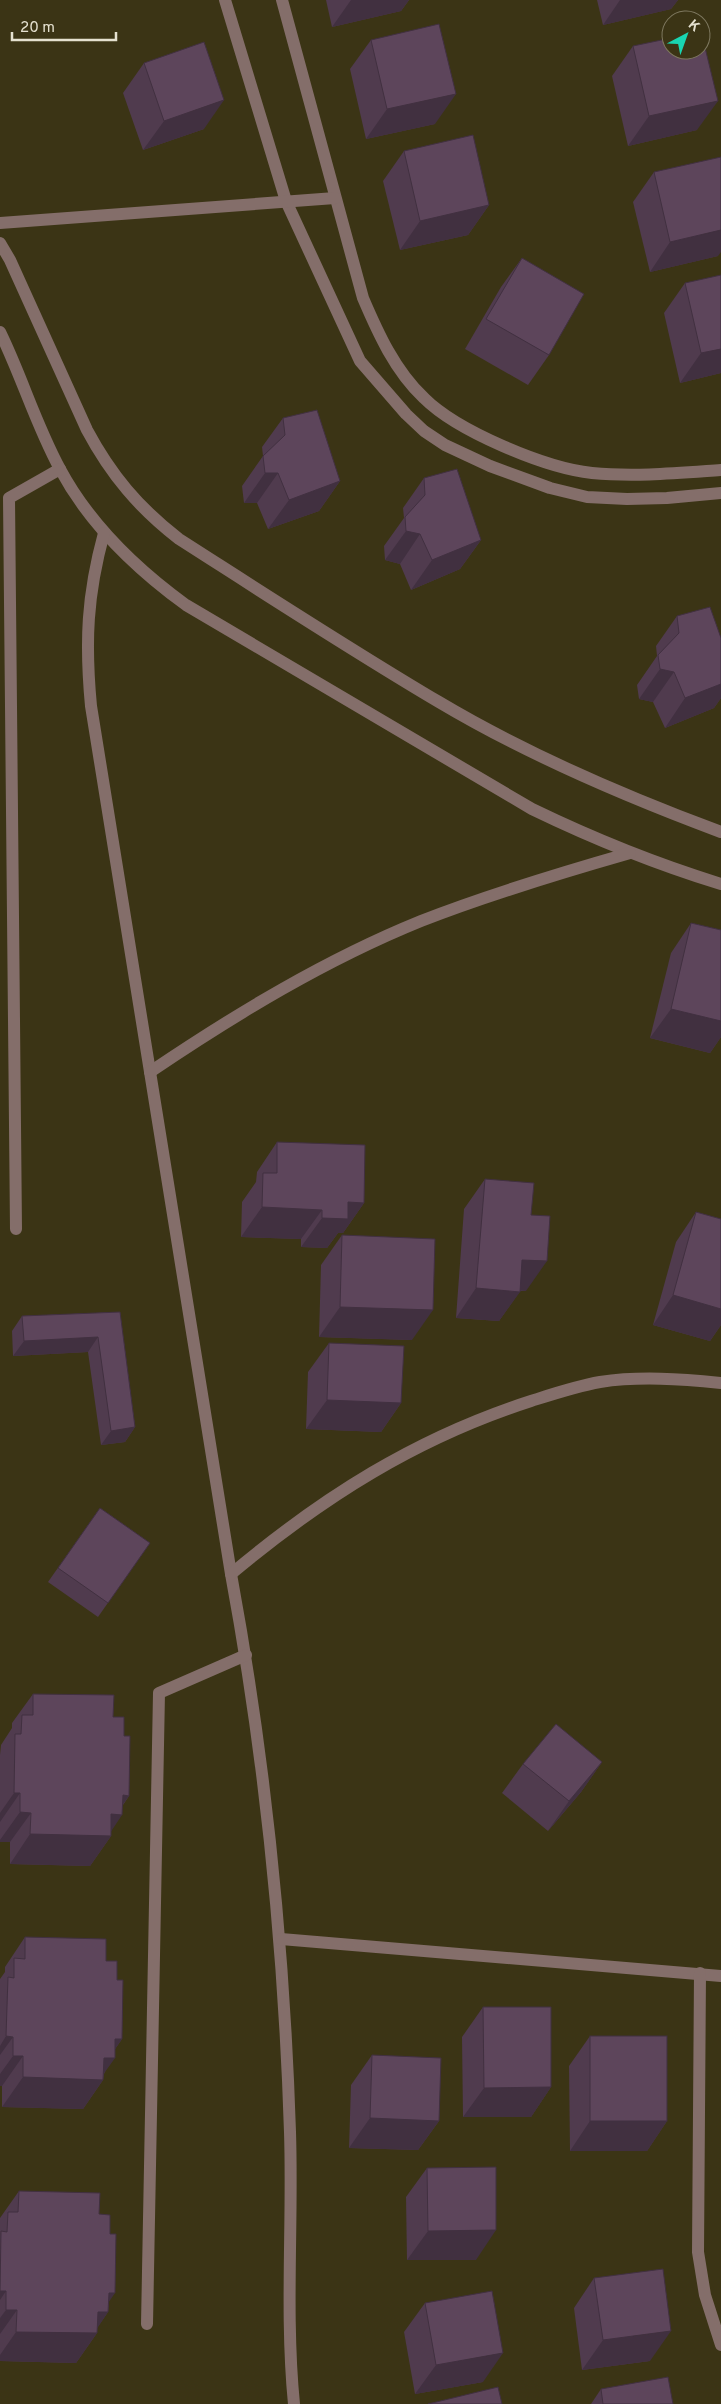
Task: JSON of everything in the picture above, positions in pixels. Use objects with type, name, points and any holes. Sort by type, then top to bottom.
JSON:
[{"type":"street","points":[[224,0],[286,201],[360,361],[406,414],[445,445],[516,477],[587,497],[667,498],[721,493]]},
{"type":"street","points":[[282,0],[363,298],[378,333],[406,378],[423,397],[439,412],[457,424],[500,444],[548,462],[590,473],[666,474],[721,470]]},
{"type":"street","points":[[0,223],[336,198]]},
{"type":"street","points":[[0,243],[10,260],[87,430],[100,454],[120,483],[154,520],[179,539],[440,703],[521,747],[591,780],[661,810],[721,832]]},
{"type":"street","points":[[0,332],[60,469],[80,502],[104,533],[129,560],[156,584],[186,605],[500,791],[582,834],[630,853],[721,884]]},
{"type":"street","points":[[16,1229],[9,498],[60,469]]},
{"type":"street","points":[[104,533],[90,597],[86,630],[91,706],[231,1574],[246,1655],[281,1939],[290,2134],[288,2312],[294,2404]]},
{"type":"street","points":[[150,1072],[218,1026],[272,994],[369,944],[481,898],[630,853]]},
{"type":"street","points":[[231,1574],[319,1504],[366,1475],[416,1448],[467,1424],[519,1405],[600,1382],[644,1379],[721,1383]]},
{"type":"street","points":[[147,2324],[159,1693],[246,1655]]},
{"type":"street","points":[[281,1939],[721,1976]]},
{"type":"street","points":[[700,1973],[698,2252],[705,2295],[721,2345]]},
{"type":"building","points":[[439,24],[456,94],[387,109],[371,40]]},
{"type":"building","points":[[661,40],[661,60],[708,60],[718,101],[649,116],[633,46]]},
{"type":"building","points":[[204,42],[224,100],[164,121],[144,63]]},
{"type":"building","points":[[473,135],[489,205],[420,221],[404,151]]},
{"type":"building","points":[[721,157],[721,230],[670,242],[654,172]]},
{"type":"building","points":[[522,258],[584,294],[549,355],[486,319]]},
{"type":"building","points":[[721,275],[721,349],[701,353],[685,283]]},
{"type":"building","points":[[317,410],[340,481],[289,500],[278,473],[265,473],[263,456],[285,435],[283,418]]},
{"type":"building","points":[[457,469],[481,540],[432,560],[420,534],[406,531],[405,517],[425,495],[424,478]]},
{"type":"building","points":[[710,607],[721,638],[721,684],[685,698],[674,672],[660,669],[658,655],[679,633],[677,616]]},
{"type":"building","points":[[691,923],[721,930],[721,1021],[671,1009]]},
{"type":"building","points":[[277,1142],[365,1145],[364,1203],[348,1202],[348,1219],[322,1218],[322,1210],[262,1207],[263,1173],[277,1173]]},
{"type":"building","points":[[485,1179],[534,1183],[531,1215],[550,1216],[547,1261],[522,1260],[520,1292],[476,1288]]},
{"type":"building","points":[[696,1212],[721,1219],[721,1309],[673,1295]]},
{"type":"building","points":[[342,1235],[435,1239],[433,1310],[340,1307]]},
{"type":"building","points":[[120,1312],[135,1427],[111,1431],[98,1337],[24,1341],[22,1316]]},
{"type":"building","points":[[329,1343],[404,1346],[401,1403],[327,1400]]},
{"type":"building","points":[[100,1508],[150,1543],[108,1603],[58,1568]]},
{"type":"building","points":[[33,1694],[114,1695],[113,1717],[124,1717],[124,1736],[130,1736],[129,1796],[123,1795],[122,1815],[111,1814],[111,1836],[30,1834],[31,1813],[20,1812],[20,1793],[14,1793],[15,1734],[21,1734],[22,1715],[33,1715]]},
{"type":"building","points":[[556,1724],[602,1762],[569,1801],[523,1764]]},
{"type":"building","points":[[25,1937],[106,1939],[106,1961],[117,1961],[117,1980],[123,1980],[122,2039],[115,2039],[115,2058],[104,2058],[103,2080],[23,2077],[23,2056],[13,2056],[13,2037],[6,2036],[8,1977],[14,1978],[14,1958],[25,1959]]},
{"type":"building","points":[[483,2007],[551,2007],[551,2087],[484,2088]]},
{"type":"building","points":[[590,2036],[667,2036],[667,2121],[590,2121]]},
{"type":"building","points":[[372,2055],[441,2058],[439,2121],[370,2118]]},
{"type":"building","points":[[496,2167],[496,2230],[428,2231],[427,2168]]},
{"type":"building","points":[[19,2191],[100,2193],[99,2214],[110,2215],[110,2234],[116,2234],[115,2293],[109,2293],[108,2312],[98,2312],[97,2333],[16,2332],[17,2310],[6,2310],[6,2291],[0,2291],[1,2231],[7,2232],[8,2212],[18,2212]]},
{"type":"building","points":[[663,2269],[671,2331],[603,2340],[594,2278]]},
{"type":"building","points":[[492,2291],[503,2353],[436,2365],[425,2303]]},
{"type":"building","points":[[668,2377],[673,2404],[603,2404],[601,2389]]},
{"type":"building","points":[[498,2387],[502,2404],[428,2404]]}]
